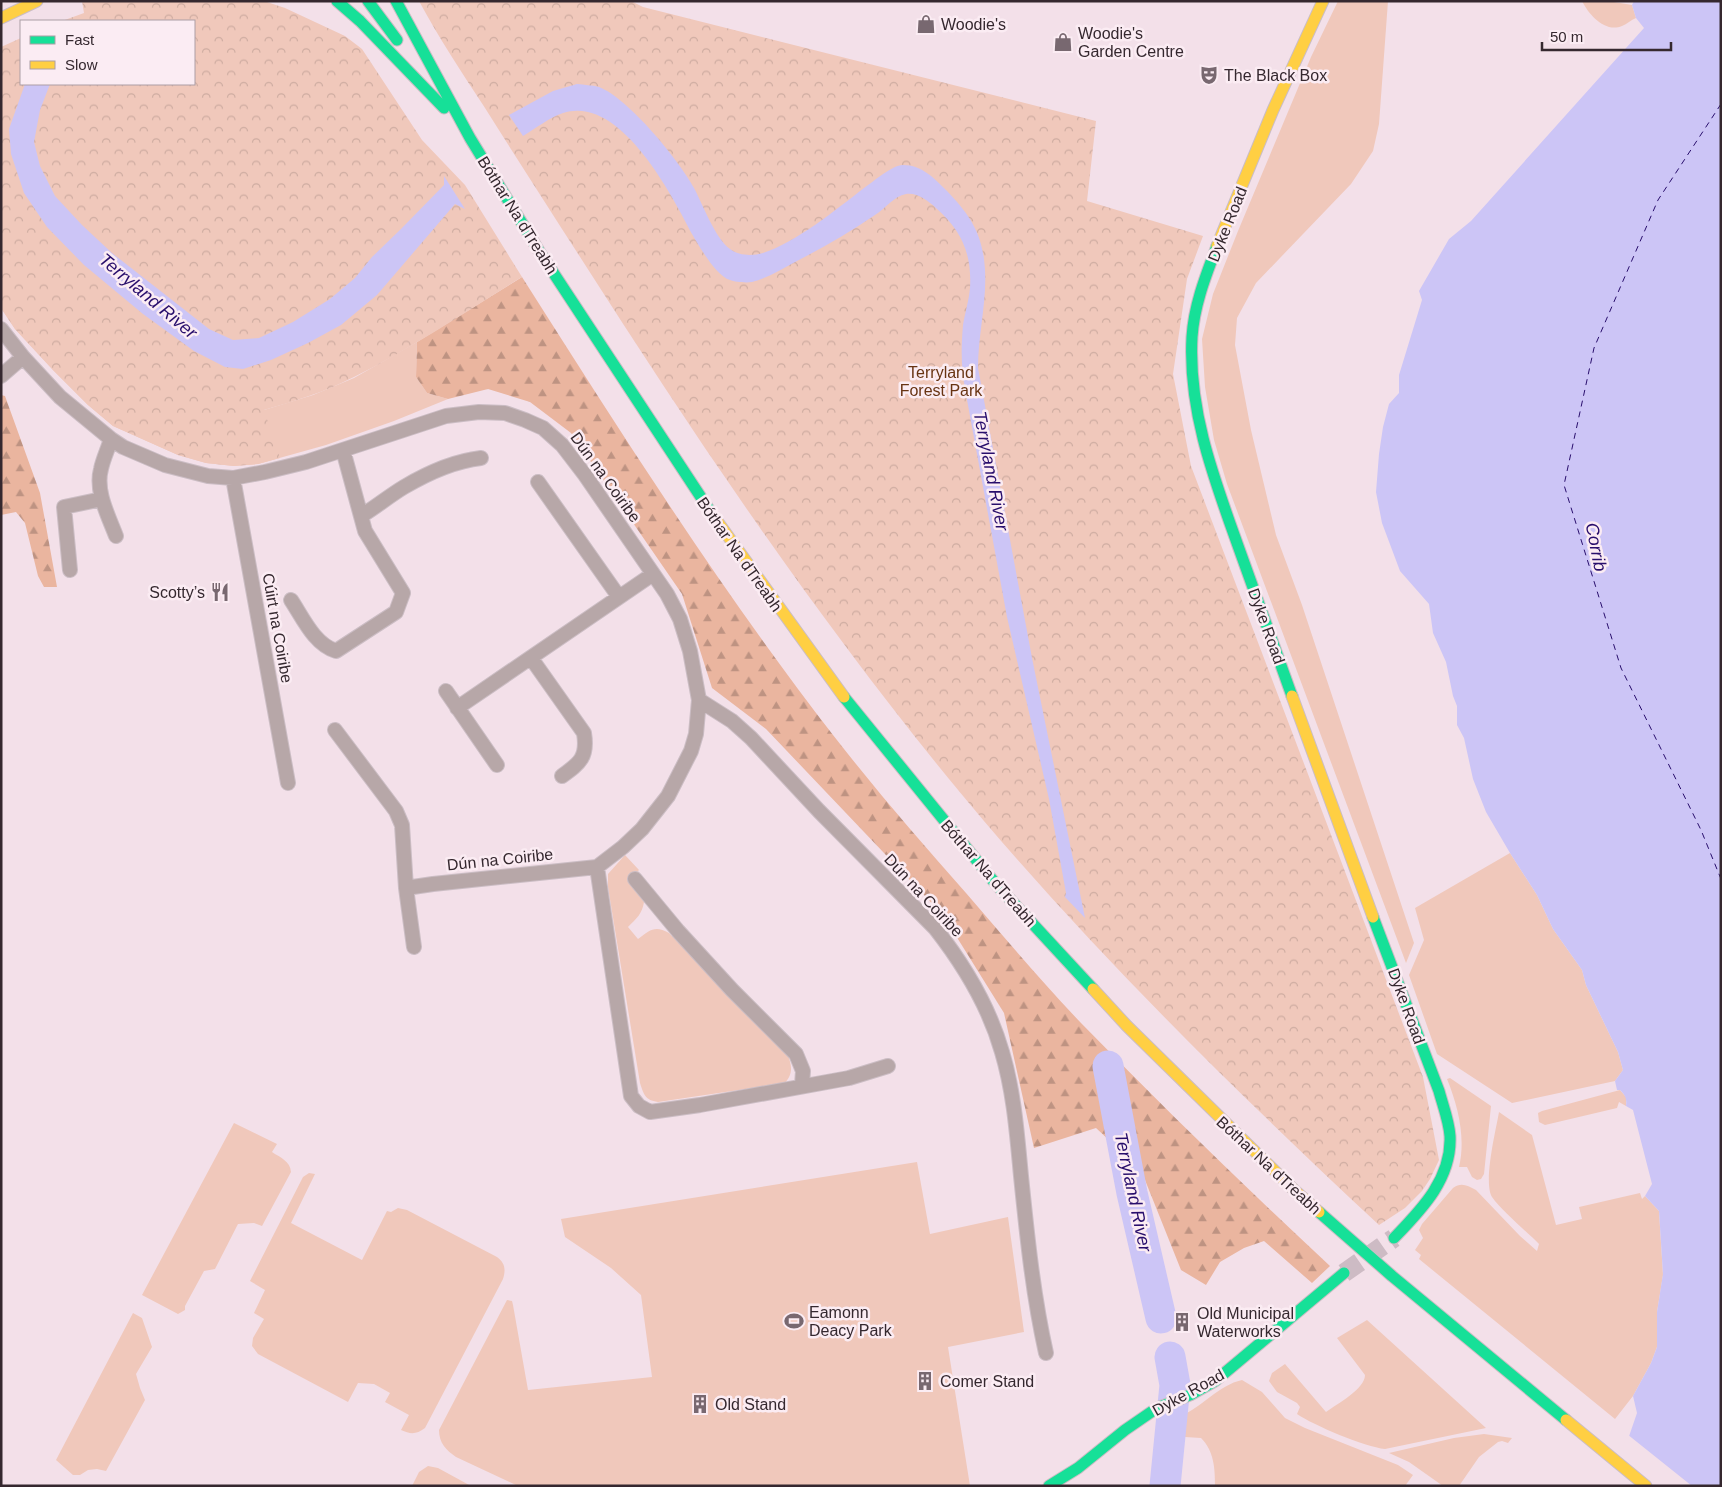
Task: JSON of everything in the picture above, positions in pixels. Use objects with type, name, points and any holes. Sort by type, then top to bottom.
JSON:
[{"type":"main road","points":[[1,18],[37,1]]},
{"type":"main road","points":[[337,1],[360,21],[431,94],[470,138]]},
{"type":"main road","name":"Bóthar Na dTreabh","points":[[368,1],[470,138]]},
{"type":"main road","name":"Bóthar Na dTreabh","points":[[396,1],[470,138],[539,251],[701,499],[833,684],[995,883],[1127,1026],[1292,1188],[1392,1276],[1646,1486]]},
{"type":"main road","name":"Dyke Road","points":[[1323,1],[1304,39],[1206,276],[1192,334],[1191,365],[1201,433],[1218,493],[1318,768],[1439,1091],[1447,1118],[1450,1142],[1446,1171],[1437,1189],[1424,1207],[1394,1238]]},
{"type":"main road","name":"Dyke Road","points":[[1049,1486],[1078,1468],[1125,1430],[1157,1408],[1190,1395],[1215,1381],[1344,1273]]},
{"type":"street","name":"Dún na Coiribe","points":[[1,329],[23,357],[60,397],[111,439],[124,447],[165,465],[208,476],[233,478],[298,464],[446,416],[479,412],[506,413],[543,428],[562,445],[585,475],[667,594],[680,619],[690,651],[698,700],[696,734],[691,751],[668,796],[642,829],[597,867],[406,888]]},
{"type":"street","points":[[1,376],[23,357]]},
{"type":"street","points":[[111,439],[100,470],[100,486],[102,499],[116,536]]},
{"type":"street","points":[[291,600],[317,638],[328,648],[336,651],[396,612],[403,593],[366,531],[343,450]]},
{"type":"street","points":[[361,516],[403,487],[444,468],[467,460],[481,458]]},
{"type":"street","name":"Cúirt na Coiribe","points":[[233,478],[288,783]]},
{"type":"street","points":[[538,482],[619,597]]},
{"type":"street","points":[[70,570],[64,507],[102,499]]},
{"type":"street","points":[[457,708],[653,574]]},
{"type":"street","points":[[531,658],[584,733],[586,745],[583,757],[562,776]]},
{"type":"street","points":[[446,691],[496,765]]},
{"type":"street","name":"Dún na Coiribe","points":[[698,700],[732,721],[751,738],[819,811],[935,928],[973,982],[1002,1050],[1015,1113],[1038,1317],[1046,1353]]},
{"type":"street","points":[[335,730],[396,811],[402,825],[406,888],[414,947]]},
{"type":"street","points":[[597,867],[631,1096],[639,1106],[650,1112],[700,1105],[849,1078],[888,1066]]},
{"type":"street","points":[[635,879],[678,931],[732,990],[796,1054],[803,1071],[802,1086]]},
{"type":"green space","points":[[82,1],[264,1],[285,8],[345,36],[362,49],[422,140],[465,185],[522,277],[376,366],[321,392],[264,410],[280,458],[258,464],[234,466],[206,463],[178,455],[113,426],[88,405],[53,370],[15,329],[1,308],[1,47],[20,38],[20,85],[195,85],[195,20],[65,20],[84,13]]},
{"type":"green space","name":"Terryland Forest Park","points":[[419,1],[631,1],[643,7],[1096,121],[1087,201],[1203,236],[1187,279],[1173,374],[1191,466],[1423,1077],[1439,1160],[1422,1191],[1405,1208],[1379,1225],[1156,1009],[1050,896],[949,779],[851,654],[713,460],[625,327],[451,55]]},
{"type":"green space","points":[[1338,1],[1388,1],[1379,124],[1373,151],[1351,184],[1256,283],[1237,318],[1235,345],[1251,430],[1276,535],[1302,605],[1414,943],[1406,963],[1227,484],[1214,440],[1205,387],[1202,339],[1213,294],[1311,57]]},
{"type":"green space","points":[[1582,1],[1608,1],[1632,5],[1636,18],[1622,26],[1610,27],[1593,17]]},
{"type":"green space","points":[[1,277],[264,410],[313,395],[354,378],[417,342],[416,377],[427,393],[448,399],[394,421],[326,445],[258,464],[234,466],[206,463],[178,455],[113,426],[88,405],[15,329],[1,308]]},
{"type":"green space","points":[[522,277],[672,510],[791,680],[833,735],[915,834],[1066,1007],[1204,1146],[1330,1266],[1312,1283],[1264,1241],[1244,1248],[1220,1262],[1206,1285],[1181,1270],[1141,1170],[1096,1128],[1034,1148],[1004,1013],[943,915],[766,729],[712,688],[682,594],[571,433],[530,402],[488,389],[448,399],[427,393],[416,377],[417,342]]},
{"type":"green space","points":[[1,395],[5,396],[40,493],[57,587],[44,587],[38,576],[25,523],[16,512],[1,515]]},
{"type":"green space","points":[[1510,853],[1537,895],[1553,929],[1582,970],[1586,985],[1618,1052],[1623,1070],[1615,1081],[1512,1103],[1437,1054],[1409,975],[1424,940],[1415,908]]},
{"type":"green space","points":[[625,855],[639,870],[628,881],[644,902],[640,913],[628,927],[638,939],[656,929],[669,933],[788,1055],[791,1070],[785,1083],[658,1102],[650,1100],[646,1096],[640,1083],[608,887],[608,874]]},
{"type":"green space","points":[[1450,1078],[1491,1106],[1484,1174],[1481,1179],[1477,1180],[1472,1177],[1467,1167],[1459,1167],[1462,1145],[1460,1122],[1447,1079]]},
{"type":"green space","points":[[1620,1090],[1626,1097],[1626,1106],[1619,1102],[1617,1108],[1545,1125],[1539,1122],[1538,1113],[1542,1111]]},
{"type":"green space","points":[[1499,1112],[1532,1135],[1556,1225],[1582,1219],[1579,1207],[1640,1193],[1642,1199],[1645,1196],[1659,1211],[1663,1275],[1657,1312],[1657,1347],[1651,1363],[1633,1396],[1615,1419],[1419,1259],[1421,1255],[1415,1250],[1423,1238],[1419,1230],[1422,1224],[1453,1188],[1461,1185],[1476,1190],[1537,1251],[1539,1244],[1501,1208],[1492,1197],[1490,1190],[1489,1168]]},
{"type":"green space","points":[[234,1123],[277,1144],[272,1152],[287,1162],[291,1172],[262,1226],[254,1223],[238,1224],[215,1269],[204,1271],[185,1306],[185,1310],[178,1314],[142,1295]]},
{"type":"green space","name":"Eamonn Deacy Park","points":[[917,1162],[930,1234],[1008,1217],[1024,1332],[948,1347],[970,1486],[518,1486],[456,1457],[446,1449],[439,1435],[439,1430],[507,1300],[512,1301],[513,1305],[528,1390],[652,1377],[641,1295],[611,1268],[565,1237],[561,1219]]},
{"type":"green space","points":[[309,1173],[315,1174],[291,1223],[362,1260],[387,1211],[391,1212],[398,1208],[407,1210],[497,1257],[503,1264],[505,1269],[503,1279],[425,1428],[419,1432],[410,1433],[401,1430],[409,1415],[385,1402],[390,1393],[374,1384],[358,1383],[348,1402],[258,1354],[252,1346],[253,1338],[264,1319],[254,1313],[265,1290],[250,1281],[303,1177]]},
{"type":"green space","points":[[133,1313],[142,1318],[152,1347],[136,1374],[145,1400],[106,1471],[88,1470],[80,1475],[73,1475],[56,1460]]},
{"type":"green space","points":[[1367,1320],[1486,1428],[1385,1449],[1340,1435],[1297,1414],[1300,1407],[1297,1403],[1277,1392],[1269,1381],[1272,1373],[1285,1364],[1326,1412],[1356,1391],[1364,1380],[1365,1375],[1337,1338]]},
{"type":"green space","points":[[1242,1380],[1262,1392],[1285,1418],[1305,1428],[1398,1465],[1413,1475],[1405,1486],[1215,1486],[1214,1466],[1209,1448],[1201,1438],[1185,1437],[1179,1428],[1181,1416],[1226,1386]]},
{"type":"green space","points":[[1484,1434],[1512,1438],[1508,1443],[1498,1442],[1479,1457],[1459,1486],[1443,1486],[1409,1462],[1389,1453],[1454,1438]]},
{"type":"green space","points":[[428,1466],[438,1468],[471,1486],[412,1486],[419,1472]]},
{"type":"water","name":"Corrib","points":[[1634,1],[1721,1],[1721,1486],[1612,1486],[1637,1413],[1633,1396],[1651,1363],[1657,1347],[1657,1312],[1663,1274],[1659,1211],[1645,1196],[1652,1184],[1633,1110],[1626,1106],[1624,1095],[1620,1090],[1617,1090],[1615,1081],[1623,1070],[1618,1052],[1586,985],[1582,970],[1553,929],[1537,895],[1486,812],[1473,779],[1464,738],[1457,725],[1457,706],[1446,662],[1433,633],[1429,604],[1400,571],[1382,523],[1376,492],[1383,427],[1389,404],[1399,393],[1399,375],[1422,300],[1419,291],[1449,239],[1471,221],[1644,28],[1636,18],[1632,5]]},
{"type":"water","points":[[577,84],[599,87],[611,93],[638,116],[687,176],[719,237],[730,249],[738,253],[746,255],[759,254],[788,242],[815,225],[883,174],[903,165],[916,167],[932,177],[954,199],[976,230],[982,248],[985,273],[978,368],[1032,658],[1085,918],[1065,897],[1066,893],[1049,799],[1007,617],[964,381],[962,333],[970,275],[967,253],[958,234],[945,216],[930,203],[918,196],[906,194],[898,197],[879,212],[846,233],[775,273],[752,282],[730,280],[719,273],[708,260],[671,196],[641,152],[624,133],[604,118],[584,111],[563,113],[523,136],[509,115],[553,91]]},
{"type":"water","points":[[25,85],[50,85],[40,110],[34,142],[40,166],[55,196],[112,253],[209,329],[233,340],[259,338],[293,322],[330,299],[355,278],[372,257],[444,185],[444,176],[465,209],[455,204],[377,295],[341,325],[271,360],[243,369],[225,367],[194,351],[143,314],[84,265],[47,227],[24,193],[11,154],[9,129]]},
{"type":"water","points":[[1181,1416],[1174,1486],[1158,1486],[1164,1421]]},
{"type":"pier","points":[[1627,1434],[1692,1486],[1610,1486]]},
{"type":"waterway","name":"Terryland River","points":[[1108,1066],[1132,1193],[1161,1318]]},
{"type":"waterway","name":"Terryland River","points":[[1165,1486],[1175,1385],[1170,1357]]},
{"type":"ferry route","points":[[1721,104],[1658,200],[1594,348],[1564,485],[1621,668],[1701,830],[1721,879]]},
{"type":"tunnel","points":[[1344,1273],[1394,1238]]},
{"type":"traffic: fast","points":[[337,1],[360,21],[444,108]]},
{"type":"traffic: fast","points":[[368,1],[397,40]]},
{"type":"traffic: fast","points":[[396,1],[470,138],[539,251],[712,514]]},
{"type":"traffic: fast","points":[[1217,246],[1201,290],[1193,325],[1192,364],[1198,416],[1219,493],[1292,696]]},
{"type":"traffic: fast","points":[[844,697],[995,883],[1093,989]]},
{"type":"traffic: fast","points":[[1373,917],[1439,1091],[1450,1136],[1446,1166],[1433,1193],[1394,1238]]},
{"type":"traffic: fast","points":[[1319,1212],[1392,1276],[1566,1420]]},
{"type":"traffic: fast","points":[[1049,1486],[1078,1468],[1125,1430],[1157,1408],[1190,1395],[1215,1381],[1344,1273]]},
{"type":"traffic: slow","points":[[1,18],[37,1]]},
{"type":"traffic: slow","points":[[1217,246],[1273,110],[1323,1]]},
{"type":"traffic: slow","points":[[712,514],[844,697]]},
{"type":"traffic: slow","points":[[1292,696],[1373,917]]},
{"type":"traffic: slow","points":[[1093,989],[1127,1026],[1292,1188],[1319,1212]]},
{"type":"traffic: slow","points":[[1566,1420],[1646,1486]]},
{"type":"place","name":"Woodie's","points":[[926,24]]},
{"type":"place","name":"Woodie's Garden Centre","points":[[1063,42]]},
{"type":"place","name":"The Black Box","points":[[1209,75]]},
{"type":"place","name":"Scotty’s","points":[[220,592]]},
{"type":"place","name":"Eamonn Deacy Park","points":[[794,1321]]},
{"type":"place","name":"Old Municipal Waterworks","points":[[1182,1322]]},
{"type":"place","name":"Comer Stand","points":[[925,1381]]},
{"type":"place","name":"Old Stand","points":[[700,1404]]}]
